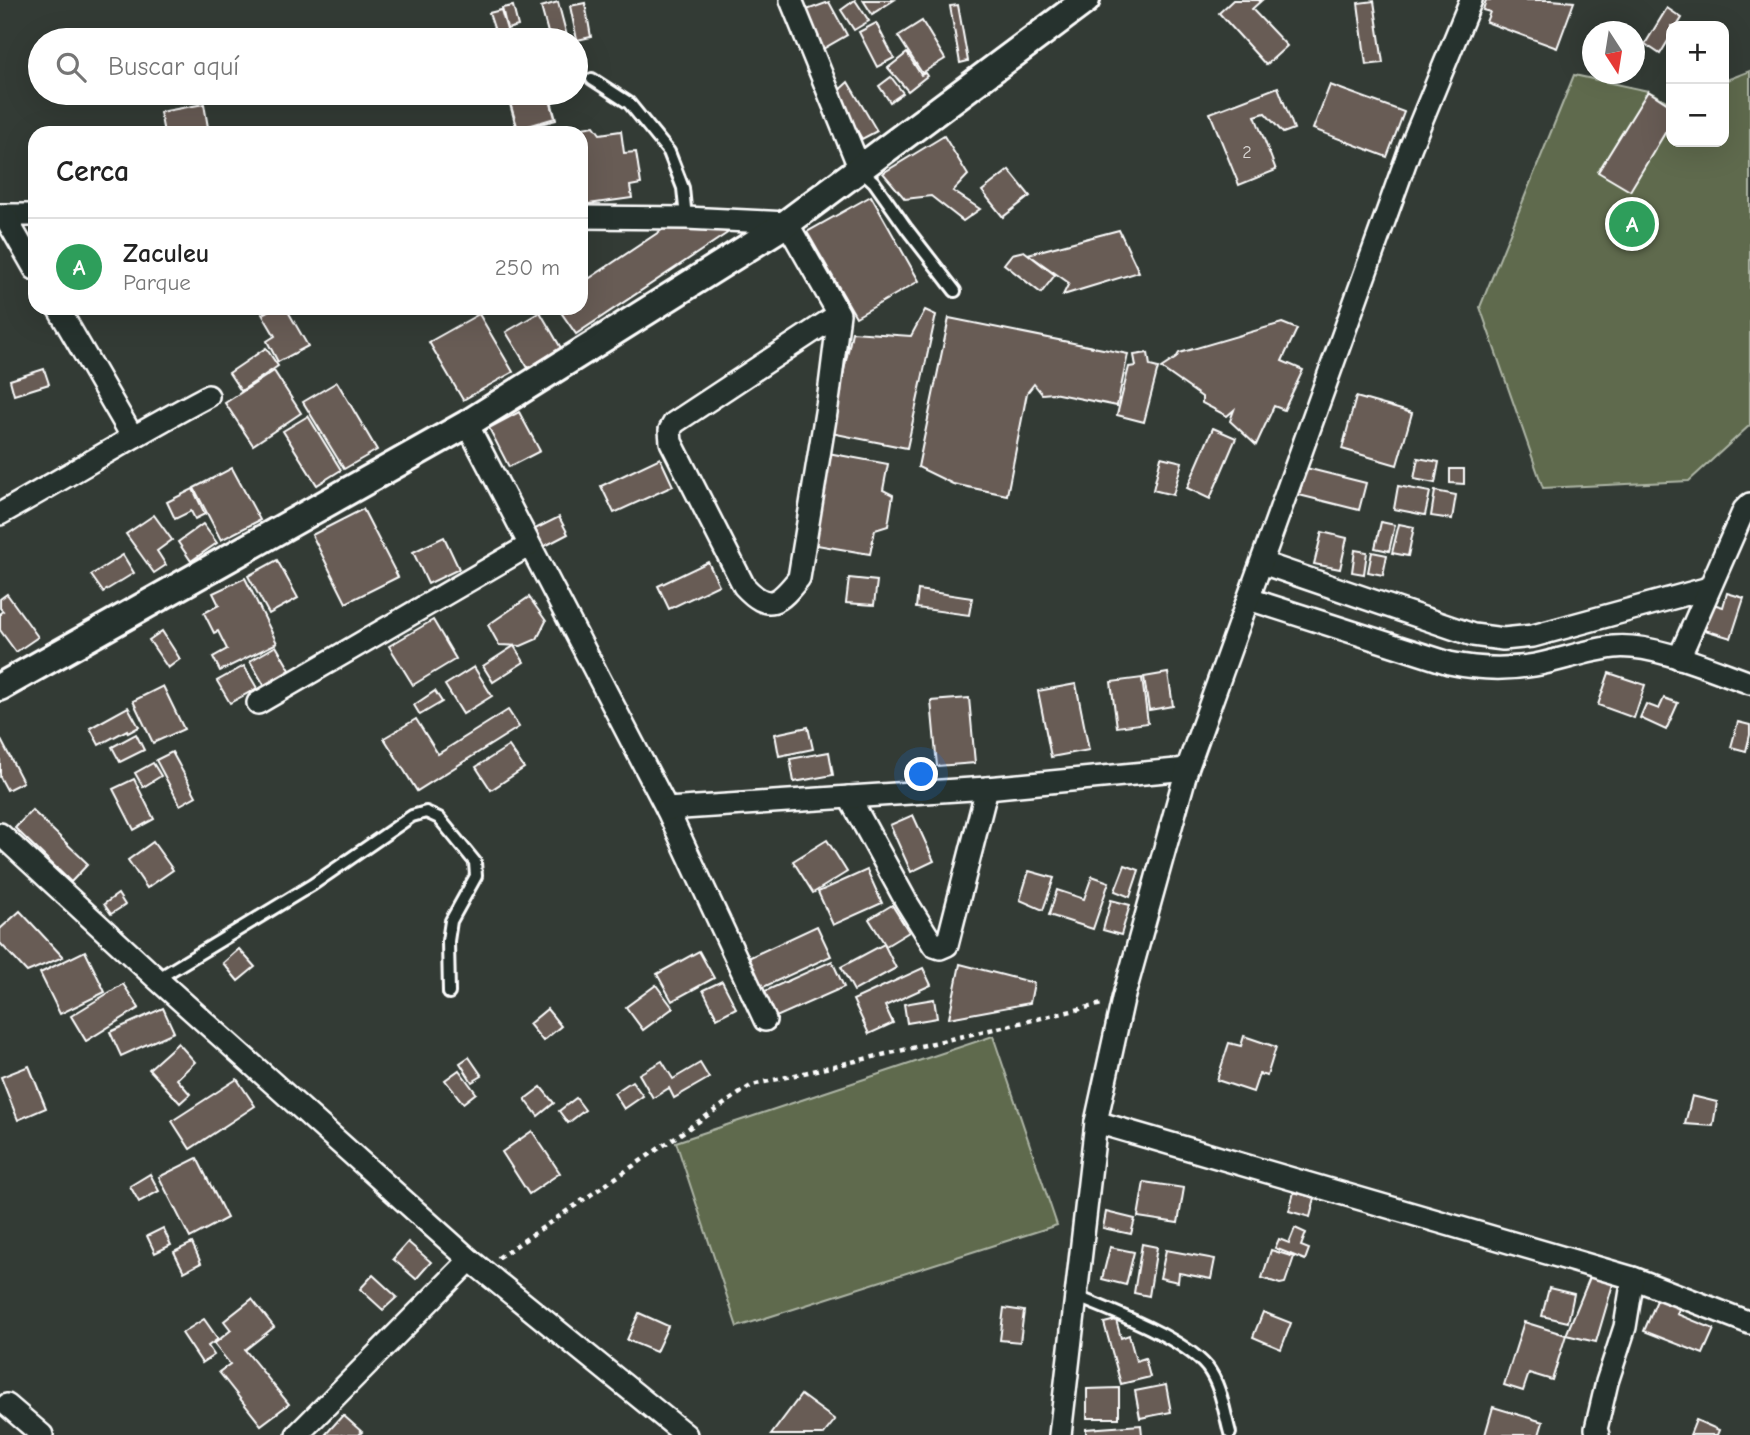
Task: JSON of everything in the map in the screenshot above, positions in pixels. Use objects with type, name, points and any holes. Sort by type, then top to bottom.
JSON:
[{"type":"street","points":[[792,0],[859,167]]},
{"type":"street","points":[[0,687],[467,424],[787,223],[1086,0]]},
{"type":"street","points":[[1060,1435],[1096,1122],[1124,999],[1188,769],[1411,146],[1471,0]]},
{"type":"street","points":[[2,215],[28,215]]},
{"type":"street","points":[[2,215],[28,258]]},
{"type":"street","points":[[588,217],[787,223]]},
{"type":"street","points":[[787,223],[839,314],[799,578],[784,597],[766,603],[757,599],[744,586],[671,442],[670,430],[674,423],[839,314]]},
{"type":"street","points":[[62,315],[132,436]]},
{"type":"street","points":[[0,514],[106,454],[132,436],[208,396]]},
{"type":"street","points":[[467,424],[667,810],[765,1020]]},
{"type":"street","points":[[1679,658],[1744,510],[1750,504]]},
{"type":"street","points":[[258,703],[528,546]]},
{"type":"street","points":[[1262,563],[1473,635],[1503,639],[1533,636],[1709,588]]},
{"type":"street","points":[[1249,600],[1449,663],[1470,667],[1492,669],[1525,666],[1614,647],[1632,647],[1679,658],[1750,683]]},
{"type":"street","points":[[667,810],[987,788],[1188,769]]},
{"type":"street","points":[[849,797],[906,901],[934,946],[940,947],[947,945],[987,788]]},
{"type":"street","points":[[0,834],[157,979],[476,1265],[686,1435]]},
{"type":"street","points":[[1096,1122],[1633,1279],[1750,1323]]},
{"type":"street","points":[[297,1435],[476,1265]]},
{"type":"street","points":[[1598,1435],[1607,1382],[1625,1326],[1633,1279]]},
{"type":"street","points":[[7,1405],[42,1435]]},
{"type":"lane","points":[[592,79],[629,103],[668,152],[683,188],[686,218]]},
{"type":"lane","points":[[859,167],[874,182],[955,290]]},
{"type":"lane","points":[[157,979],[312,885],[412,816],[426,812],[439,818],[475,862],[477,876],[451,921],[448,942],[449,993]]},
{"type":"lane","points":[[1075,1296],[1178,1343],[1206,1367],[1218,1389],[1230,1433]]},
{"type":"path","points":[[476,1265],[752,1086],[1124,999]]},
{"type":"green space","points":[[1750,71],[1750,425],[1689,481],[1543,488],[1480,307],[1574,75],[1582,77],[1582,84],[1616,84],[1648,91],[1666,101],[1666,147],[1729,147],[1729,79]]},
{"type":"green space","points":[[993,1036],[1057,1225],[737,1327],[676,1142]]},
{"type":"building","points":[[855,0],[869,21],[854,30],[841,10]]},
{"type":"building","points":[[863,0],[894,0],[872,14]]},
{"type":"building","points":[[1233,0],[1262,0],[1252,9],[1287,46],[1266,65],[1219,13]]},
{"type":"building","points":[[1486,0],[1574,2],[1557,48],[1486,22],[1490,12],[1483,10]]},
{"type":"building","points":[[1374,1],[1383,63],[1366,65],[1358,3]]},
{"type":"building","points":[[558,2],[565,28],[547,28],[541,7]]},
{"type":"building","points":[[829,2],[847,35],[821,50],[801,12]]},
{"type":"building","points":[[585,3],[591,37],[588,38],[588,28],[575,28],[570,6]]},
{"type":"building","points":[[958,5],[968,61],[960,63],[950,6]]},
{"type":"building","points":[[513,6],[518,26],[507,28],[502,8]]},
{"type":"building","points":[[1667,8],[1682,18],[1680,21],[1666,21],[1666,44],[1660,54],[1645,44]]},
{"type":"building","points":[[501,10],[506,28],[494,28],[489,13]]},
{"type":"building","points":[[922,21],[945,59],[922,73],[898,36]]},
{"type":"building","points":[[876,23],[894,58],[877,67],[859,32]]},
{"type":"building","points":[[907,53],[921,75],[925,73],[927,76],[908,91],[888,68]]},
{"type":"building","points":[[891,77],[903,93],[890,102],[879,86]]},
{"type":"building","points":[[848,82],[877,131],[862,139],[836,93]]},
{"type":"building","points":[[1330,85],[1404,112],[1387,157],[1313,129]]},
{"type":"building","points":[[1278,87],[1294,129],[1283,133],[1265,113],[1255,116],[1276,170],[1239,185],[1210,113]]},
{"type":"building","points":[[1648,91],[1666,103],[1666,131],[1630,191],[1598,172]]},
{"type":"building","points":[[204,105],[208,126],[163,126],[160,112]]},
{"type":"building","points":[[510,105],[552,105],[556,120],[533,126],[516,126]]},
{"type":"building","points":[[511,105],[551,105],[555,118],[528,126],[517,126]]},
{"type":"building","points":[[594,126],[600,134],[621,131],[624,153],[636,152],[641,184],[630,186],[632,198],[588,204],[588,127]]},
{"type":"building","points":[[944,136],[968,175],[953,191],[980,209],[963,221],[931,196],[905,199],[883,173]]},
{"type":"building","points":[[1009,170],[1030,196],[1003,217],[982,191]]},
{"type":"building","points":[[871,196],[919,281],[856,317],[807,232]]},
{"type":"building","points":[[665,228],[732,230],[576,334],[563,315],[588,315],[588,279]]},
{"type":"building","points":[[1119,230],[1139,272],[1063,295],[1069,283],[1028,254]]},
{"type":"building","points":[[1024,251],[1055,275],[1041,293],[1004,264],[1012,254]]},
{"type":"building","points":[[925,310],[936,315],[907,448],[831,433],[852,332],[911,336]]},
{"type":"building","points":[[263,315],[290,315],[308,346],[278,362],[267,341],[275,336]]},
{"type":"building","points":[[480,315],[513,372],[463,400],[429,342]]},
{"type":"building","points":[[535,315],[542,315],[561,348],[528,368],[506,332]]},
{"type":"building","points":[[949,318],[1128,354],[1117,406],[1053,393],[1042,394],[1034,384],[1027,393],[1007,495],[953,484],[918,467]]},
{"type":"building","points":[[1282,323],[1297,329],[1282,361],[1303,370],[1284,410],[1274,406],[1256,445],[1230,421],[1234,410],[1227,416],[1202,403],[1202,397],[1161,368],[1179,353]]},
{"type":"building","points":[[266,348],[278,366],[241,391],[229,373]]},
{"type":"building","points":[[1148,353],[1150,366],[1158,368],[1144,422],[1117,415],[1129,367],[1136,366],[1134,355]]},
{"type":"building","points":[[44,369],[49,384],[14,395],[10,380]]},
{"type":"building","points":[[274,371],[301,413],[253,445],[225,403]]},
{"type":"building","points":[[337,382],[377,450],[344,469],[303,402]]},
{"type":"building","points":[[1356,397],[1412,413],[1397,465],[1342,449]]},
{"type":"building","points":[[519,412],[540,451],[509,467],[489,428]]},
{"type":"building","points":[[308,416],[341,470],[317,485],[283,431]]},
{"type":"building","points":[[1213,428],[1236,438],[1210,499],[1187,488]]},
{"type":"building","points":[[828,453],[888,464],[883,490],[893,495],[888,526],[875,530],[870,554],[811,544]]},
{"type":"building","points":[[1161,457],[1182,462],[1173,495],[1153,490]]},
{"type":"building","points":[[660,458],[673,486],[614,513],[601,486]]},
{"type":"building","points":[[1418,458],[1439,462],[1435,483],[1414,479]]},
{"type":"building","points":[[232,468],[260,520],[221,540],[194,488]]},
{"type":"building","points":[[1306,468],[1366,483],[1359,510],[1299,495]]},
{"type":"building","points":[[1450,469],[1464,469],[1464,484],[1450,483]]},
{"type":"building","points":[[1398,486],[1430,492],[1425,515],[1394,509]]},
{"type":"building","points":[[193,489],[205,514],[195,519],[191,511],[175,519],[167,502]]},
{"type":"building","points":[[1435,491],[1456,495],[1452,519],[1431,516]]},
{"type":"building","points":[[363,509],[398,577],[346,603],[312,535]]},
{"type":"building","points":[[154,515],[172,540],[157,551],[166,565],[154,573],[126,534]]},
{"type":"building","points":[[559,517],[568,534],[543,547],[535,529]]},
{"type":"building","points":[[1381,522],[1395,525],[1389,551],[1375,548]]},
{"type":"building","points":[[203,524],[217,543],[191,561],[178,542]]},
{"type":"building","points":[[1399,524],[1414,527],[1408,556],[1392,553]]},
{"type":"building","points":[[1322,532],[1347,538],[1340,569],[1314,564]]},
{"type":"building","points":[[444,537],[459,569],[428,584],[413,552]]},
{"type":"building","points":[[1355,550],[1367,552],[1364,574],[1352,572]]},
{"type":"building","points":[[1372,552],[1387,555],[1383,575],[1368,572]]},
{"type":"building","points":[[123,555],[134,573],[103,592],[91,575]]},
{"type":"building","points":[[277,560],[298,598],[269,614],[248,576]]},
{"type":"building","points":[[708,562],[719,585],[669,609],[658,586]]},
{"type":"building","points":[[245,578],[277,643],[220,671],[213,657],[227,649],[218,631],[214,633],[204,613],[219,605],[213,593]]},
{"type":"building","points":[[849,578],[877,581],[874,605],[846,603]]},
{"type":"building","points":[[918,590],[972,598],[969,615],[916,608]]},
{"type":"building","points":[[1727,593],[1744,598],[1731,638],[1705,630],[1713,604],[1723,607]]},
{"type":"building","points":[[7,594],[38,637],[16,652],[0,630],[0,613],[3,611],[0,608],[0,599]]},
{"type":"building","points":[[529,597],[546,621],[537,639],[521,646],[499,645],[488,625]]},
{"type":"building","points":[[433,620],[456,659],[413,685],[389,646]]},
{"type":"building","points":[[162,631],[180,659],[168,668],[149,640]]},
{"type":"building","points":[[276,646],[290,670],[264,685],[250,661]]},
{"type":"building","points":[[514,646],[524,662],[493,682],[483,666]]},
{"type":"building","points":[[244,666],[257,688],[230,703],[217,681]]},
{"type":"building","points":[[474,667],[492,696],[463,714],[445,685]]},
{"type":"building","points":[[1168,673],[1173,706],[1149,710],[1144,677]]},
{"type":"building","points":[[1609,673],[1645,685],[1634,718],[1598,705]]},
{"type":"building","points":[[1142,678],[1148,723],[1117,727],[1111,682]]},
{"type":"building","points":[[1076,684],[1089,750],[1051,757],[1038,691]]},
{"type":"building","points":[[163,686],[184,729],[153,743],[133,701]]},
{"type":"building","points":[[435,691],[442,702],[420,715],[414,705]]},
{"type":"building","points":[[969,698],[975,763],[937,766],[931,701]]},
{"type":"building","points":[[1664,698],[1678,703],[1666,730],[1640,718],[1646,704],[1659,709]]},
{"type":"building","points":[[128,707],[139,727],[128,733],[127,730],[99,745],[90,728]]},
{"type":"building","points":[[508,710],[519,727],[417,791],[384,738],[416,719],[438,754]]},
{"type":"building","points":[[1738,722],[1750,725],[1746,751],[1731,747]]},
{"type":"building","points":[[808,727],[813,749],[779,756],[775,734]]},
{"type":"building","points":[[136,734],[144,750],[120,762],[112,747]]},
{"type":"building","points":[[0,738],[23,782],[7,790],[0,777]]},
{"type":"building","points":[[509,746],[524,768],[491,790],[476,767]]},
{"type":"building","points":[[172,752],[196,796],[180,805],[156,760]]},
{"type":"building","points":[[829,752],[833,775],[794,782],[790,759]]},
{"type":"building","points":[[153,763],[161,776],[143,787],[135,773]]},
{"type":"building","points":[[134,779],[154,819],[134,830],[113,789]]},
{"type":"building","points":[[32,810],[88,864],[71,882],[15,828]]},
{"type":"building","points":[[913,815],[934,861],[911,872],[890,825]]},
{"type":"building","points":[[827,840],[847,872],[813,893],[793,861]]},
{"type":"building","points":[[153,842],[173,870],[147,888],[128,860]]},
{"type":"building","points":[[1125,865],[1139,870],[1130,897],[1115,891]]},
{"type":"building","points":[[867,870],[882,903],[833,925],[818,892]]},
{"type":"building","points":[[1029,871],[1054,878],[1043,910],[1020,900]]},
{"type":"building","points":[[1092,876],[1109,882],[1093,929],[1049,915],[1057,890],[1084,899]]},
{"type":"building","points":[[118,894],[125,905],[111,914],[104,904]]},
{"type":"building","points":[[1111,900],[1130,905],[1121,935],[1103,930]]},
{"type":"building","points":[[892,905],[909,932],[886,946],[869,919]]},
{"type":"building","points":[[20,911],[63,957],[27,972],[0,943],[0,929]]},
{"type":"building","points":[[817,926],[831,956],[757,990],[744,960]]},
{"type":"building","points":[[884,944],[896,968],[854,991],[841,967]]},
{"type":"building","points":[[239,949],[255,967],[238,981],[223,963]]},
{"type":"building","points":[[85,951],[105,992],[60,1014],[40,973]]},
{"type":"building","points":[[699,951],[714,978],[672,1001],[657,974]]},
{"type":"building","points":[[832,961],[844,987],[774,1018],[763,992]]},
{"type":"building","points":[[960,964],[1034,983],[1030,1003],[949,1018]]},
{"type":"building","points":[[923,968],[931,985],[885,1006],[893,1023],[869,1034],[853,1000]]},
{"type":"building","points":[[722,981],[736,1008],[717,1018],[703,990]]},
{"type":"building","points":[[123,984],[139,1008],[86,1041],[71,1016]]},
{"type":"building","points":[[656,985],[673,1008],[643,1030],[626,1007]]},
{"type":"building","points":[[934,999],[937,1018],[907,1023],[904,1004]]},
{"type":"building","points":[[163,1008],[174,1032],[121,1056],[110,1032]]},
{"type":"building","points":[[547,1009],[561,1026],[543,1041],[529,1024]]},
{"type":"building","points":[[1244,1036],[1276,1047],[1267,1076],[1259,1074],[1253,1092],[1217,1080],[1229,1043],[1241,1046]]},
{"type":"building","points":[[178,1043],[195,1062],[177,1079],[190,1094],[180,1103],[149,1069]]},
{"type":"building","points":[[469,1057],[482,1076],[472,1082],[460,1063]]},
{"type":"building","points":[[662,1061],[673,1079],[700,1063],[709,1078],[674,1098],[669,1088],[653,1098],[639,1074]]},
{"type":"building","points":[[29,1066],[46,1108],[18,1120],[1,1077]]},
{"type":"building","points":[[459,1070],[476,1093],[463,1103],[445,1080]]},
{"type":"building","points":[[237,1079],[255,1106],[190,1149],[172,1121]]},
{"type":"building","points":[[632,1081],[643,1096],[624,1109],[614,1093]]},
{"type":"building","points":[[541,1087],[554,1103],[538,1116],[525,1099]]},
{"type":"building","points":[[1692,1096],[1717,1102],[1713,1126],[1685,1124]]},
{"type":"building","points":[[576,1098],[585,1110],[568,1123],[559,1111]]},
{"type":"building","points":[[532,1131],[560,1173],[529,1194],[502,1152]]},
{"type":"building","points":[[197,1158],[227,1218],[190,1238],[159,1177]]},
{"type":"building","points":[[150,1174],[159,1191],[139,1202],[130,1186]]},
{"type":"building","points":[[1144,1182],[1184,1188],[1178,1223],[1138,1217]]},
{"type":"building","points":[[1294,1192],[1315,1198],[1310,1217],[1289,1211]]},
{"type":"building","points":[[1106,1212],[1135,1219],[1131,1234],[1103,1228]]},
{"type":"building","points":[[163,1228],[171,1245],[155,1253],[147,1236]]},
{"type":"building","points":[[1295,1228],[1306,1233],[1301,1246],[1309,1249],[1305,1260],[1275,1248],[1279,1239],[1289,1243]]},
{"type":"building","points":[[408,1242],[431,1262],[416,1279],[393,1259]]},
{"type":"building","points":[[192,1243],[201,1263],[184,1272],[174,1252]]},
{"type":"building","points":[[1142,1244],[1157,1247],[1149,1296],[1134,1293]]},
{"type":"building","points":[[1110,1247],[1134,1252],[1126,1285],[1102,1279]]},
{"type":"building","points":[[1166,1250],[1215,1259],[1211,1279],[1179,1273],[1178,1282],[1160,1278]]},
{"type":"building","points":[[1271,1250],[1294,1257],[1285,1283],[1262,1278]]},
{"type":"building","points":[[373,1275],[397,1297],[383,1310],[360,1289]]},
{"type":"building","points":[[1590,1277],[1613,1284],[1596,1342],[1566,1335]]},
{"type":"building","points":[[1549,1288],[1574,1294],[1568,1322],[1542,1316]]},
{"type":"building","points":[[1660,1293],[1682,1301],[1677,1314],[1714,1329],[1703,1354],[1644,1331]]},
{"type":"building","points":[[252,1299],[274,1327],[245,1350],[289,1404],[261,1425],[219,1372],[230,1364],[214,1344],[231,1330],[224,1321]]},
{"type":"building","points":[[1004,1308],[1024,1311],[1020,1342],[1000,1340]]},
{"type":"building","points":[[1263,1312],[1291,1323],[1281,1349],[1253,1337]]},
{"type":"building","points":[[639,1313],[668,1326],[656,1352],[627,1340]]},
{"type":"building","points":[[204,1319],[218,1339],[208,1346],[214,1355],[202,1363],[182,1333]]},
{"type":"building","points":[[1116,1320],[1121,1338],[1129,1335],[1136,1361],[1145,1358],[1150,1377],[1121,1384],[1104,1323]]},
{"type":"building","points":[[1524,1322],[1566,1335],[1552,1380],[1529,1373],[1523,1391],[1504,1385]]},
{"type":"building","points":[[1166,1385],[1171,1412],[1140,1418],[1135,1391]]},
{"type":"building","points":[[1119,1388],[1119,1418],[1087,1418],[1087,1389]]},
{"type":"building","points":[[801,1395],[835,1420],[823,1435],[771,1435]]},
{"type":"building","points":[[1493,1407],[1543,1422],[1539,1435],[1485,1435]]},
{"type":"building","points":[[343,1415],[362,1432],[359,1435],[325,1435]]},
{"type":"building","points":[[1696,1420],[1719,1430],[1717,1435],[1690,1435]]},
{"type":"building","points":[[1141,1425],[1142,1435],[1086,1435],[1086,1429]]},
{"type":"place","name":"Zaculeu","points":[[1632,224]]}]
